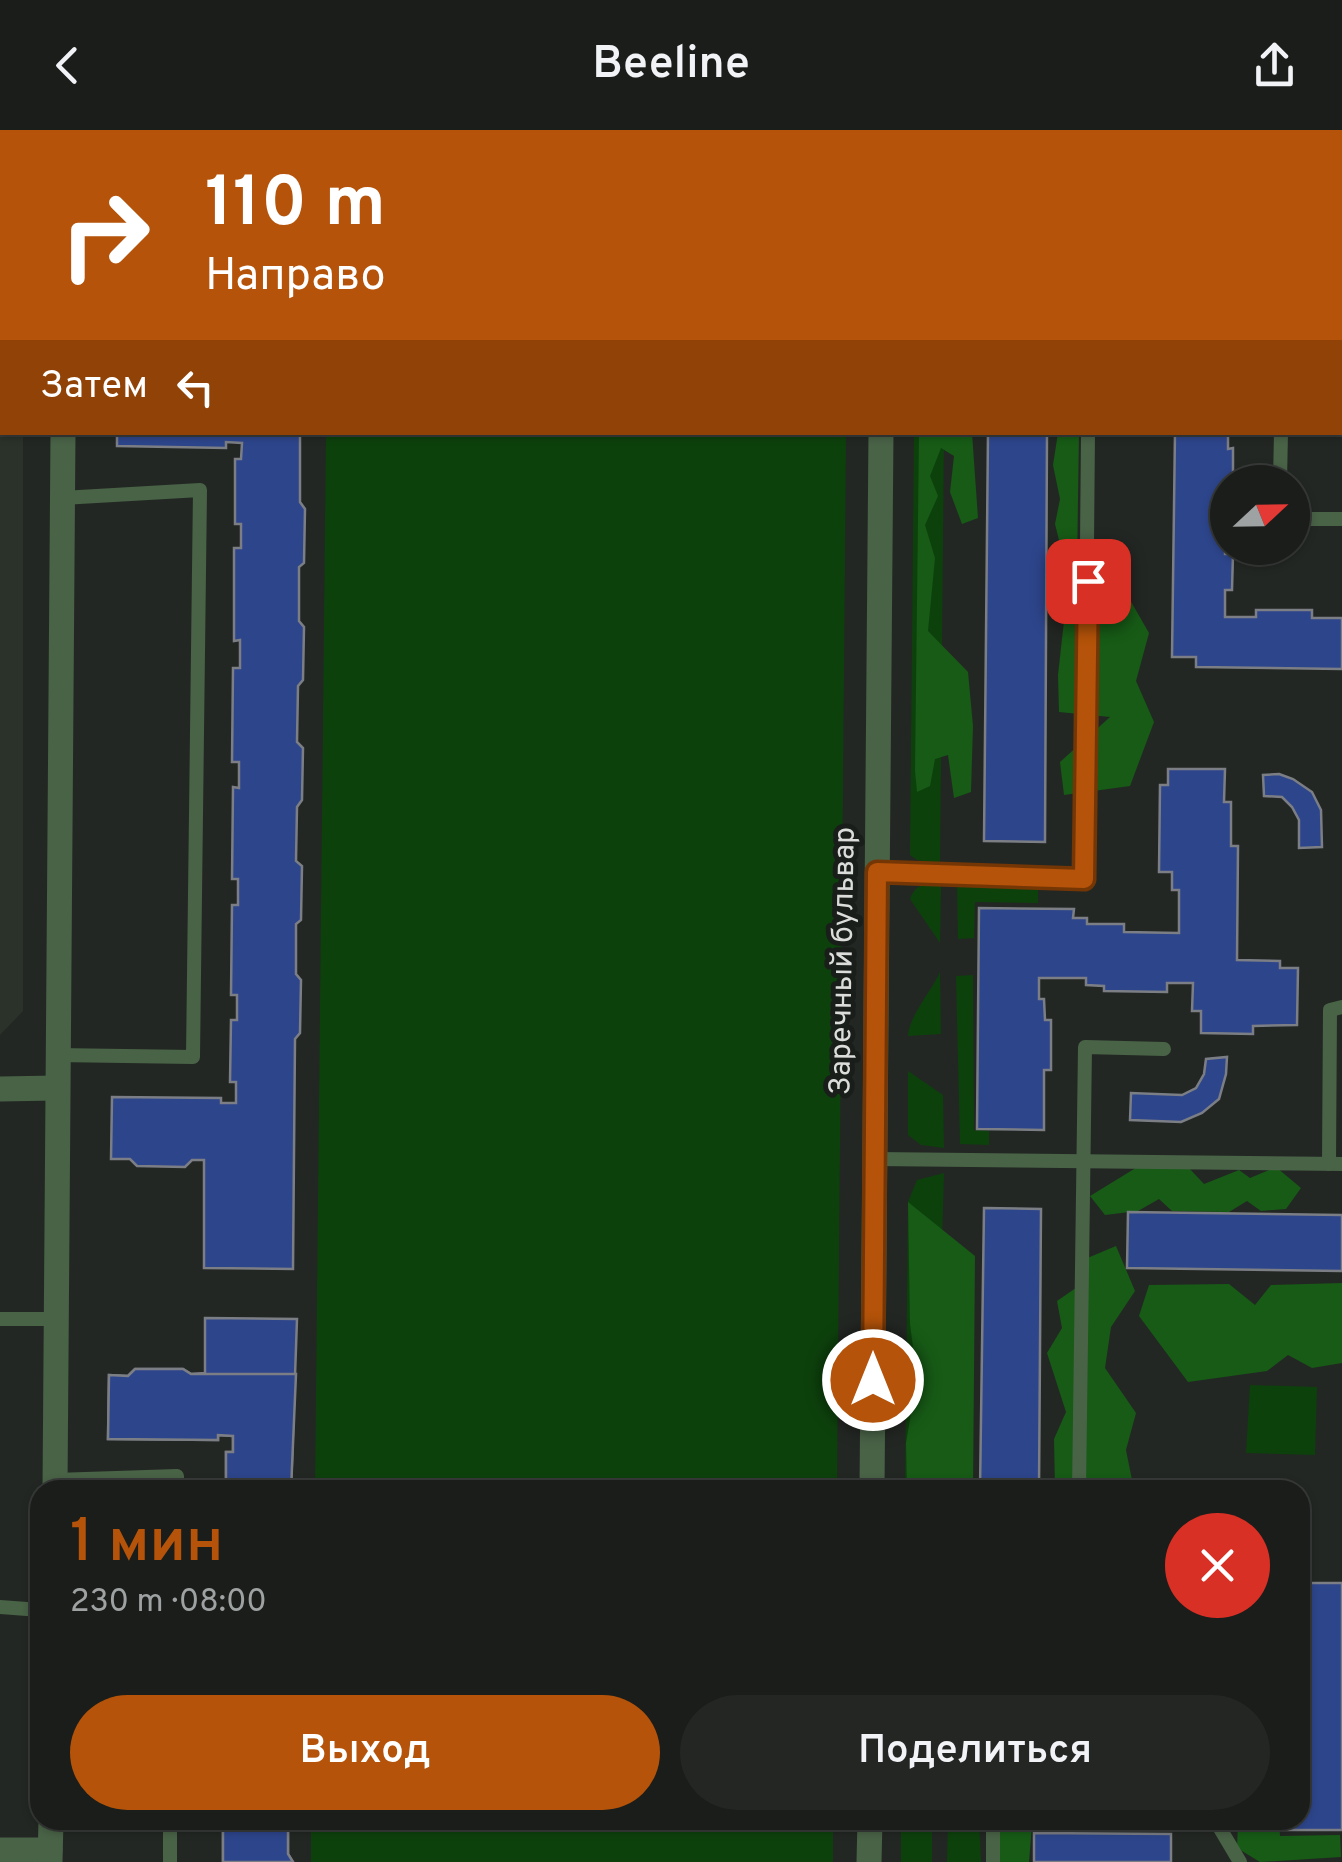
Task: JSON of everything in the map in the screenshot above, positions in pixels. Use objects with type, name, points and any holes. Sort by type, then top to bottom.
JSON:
[{"type":"street","points":[[55,1480],[63,435]]},
{"type":"street","name":"Заречный бульвар","points":[[872,1480],[881,435]]},
{"type":"street","points":[[0,1089],[56,1088]]},
{"type":"street","points":[[0,1850],[50,1856],[50,1830]]},
{"type":"street","points":[[869,1862],[870,1830]]},
{"type":"lane","points":[[877,872],[1084,879],[1088,435]]},
{"type":"lane","points":[[1280,465],[1281,435]]},
{"type":"lane","points":[[56,1054],[193,1057],[200,490],[62,498]]},
{"type":"lane","points":[[1310,519],[1342,519]]},
{"type":"lane","points":[[874,1159],[1336,1164],[1330,1010],[1342,1007]]},
{"type":"lane","points":[[1079,1480],[1085,1046],[1164,1049]]},
{"type":"lane","points":[[0,1319],[56,1319]]},
{"type":"lane","points":[[123,1480],[177,1476],[177,1480]]},
{"type":"lane","points":[[0,1607],[30,1609]]},
{"type":"lane","points":[[170,1830],[170,1862]]},
{"type":"lane","points":[[992,1830],[993,1862]]},
{"type":"lane","points":[[1220,1830],[1240,1862]]},
{"type":"shaded area","points":[[0,435],[23,435],[23,1011],[0,1035]]},
{"type":"green space","points":[[326,435],[846,435],[837,1480],[315,1480]]},
{"type":"green space","points":[[914,435],[944,435],[940,864],[910,855]]},
{"type":"green space","points":[[919,435],[972,435],[978,518],[962,524],[950,492],[954,456],[941,448],[930,476],[938,496],[925,525],[935,558],[928,631],[968,672],[973,726],[971,792],[954,798],[948,755],[935,759],[930,786],[917,792]]},
{"type":"green space","points":[[1058,435],[1079,435],[1077,566],[1122,586],[1149,633],[1136,681],[1154,722],[1130,786],[1064,795],[1060,762],[1110,717],[1059,712],[1064,560],[1055,524],[1060,499],[1053,465]]},
{"type":"green space","points":[[941,882],[940,943],[910,899],[922,885]]},
{"type":"green space","points":[[957,884],[1038,884],[1038,903],[975,902],[974,938],[958,939]]},
{"type":"green space","points":[[940,972],[941,1034],[908,1036],[916,1012]]},
{"type":"green space","points":[[973,975],[974,1130],[989,1131],[989,1145],[960,1144],[956,976]]},
{"type":"green space","points":[[908,1071],[943,1095],[944,1148],[921,1145],[908,1135]]},
{"type":"green space","points":[[1152,1158],[1188,1167],[1204,1184],[1239,1170],[1250,1178],[1276,1167],[1301,1188],[1286,1209],[1261,1211],[1247,1201],[1229,1212],[1172,1211],[1159,1199],[1138,1211],[1105,1215],[1090,1196]]},
{"type":"green space","points":[[944,1173],[935,1480],[905,1480],[908,1202],[917,1180]]},
{"type":"green space","points":[[908,1202],[975,1256],[973,1480],[907,1480],[906,1443],[917,1378],[910,1324]]},
{"type":"green space","points":[[1116,1246],[1135,1291],[1111,1327],[1105,1368],[1136,1413],[1126,1450],[1132,1480],[1055,1480],[1054,1439],[1066,1412],[1047,1353],[1062,1328],[1057,1301],[1086,1281],[1085,1259]]},
{"type":"green space","points":[[1342,1283],[1342,1363],[1312,1368],[1288,1355],[1267,1371],[1188,1382],[1139,1316],[1149,1285],[1229,1284],[1255,1305],[1271,1285]]},
{"type":"green space","points":[[1250,1385],[1317,1387],[1315,1455],[1246,1453]]},
{"type":"green space","points":[[311,1830],[833,1830],[833,1862],[311,1862]]},
{"type":"green space","points":[[901,1830],[932,1830],[932,1862],[901,1862]]},
{"type":"green space","points":[[948,1830],[979,1830],[981,1862],[947,1862]]},
{"type":"green space","points":[[997,1830],[1032,1830],[1029,1862],[994,1862]]},
{"type":"green space","points":[[1238,1830],[1280,1830],[1280,1836],[1340,1835],[1341,1857],[1260,1862],[1237,1848]]},
{"type":"building","points":[[117,435],[300,435],[300,502],[305,509],[299,621],[304,627],[297,742],[303,748],[302,800],[297,807],[296,861],[302,866],[301,920],[296,924],[296,974],[301,980],[300,1033],[295,1039],[293,1269],[204,1268],[204,1160],[192,1160],[185,1167],[137,1166],[130,1159],[111,1159],[112,1097],[221,1098],[221,1103],[236,1103],[236,1082],[230,1082],[231,1020],[237,1020],[237,995],[231,995],[232,905],[238,905],[238,879],[232,879],[233,787],[239,788],[239,762],[232,762],[233,668],[240,668],[240,640],[234,641],[234,548],[241,548],[241,524],[235,524],[235,459],[241,459],[242,443],[226,442],[226,448],[117,446]]},
{"type":"building","points":[[988,435],[1047,435],[1045,842],[984,841]]},
{"type":"building","points":[[1175,435],[1228,435],[1233,465],[1210,465],[1210,565],[1233,565],[1232,590],[1225,590],[1225,617],[1256,617],[1256,610],[1312,610],[1312,618],[1342,618],[1342,669],[1196,667],[1196,657],[1172,657]]},
{"type":"building","points":[[1168,769],[1225,769],[1224,802],[1231,802],[1231,846],[1238,846],[1237,960],[1280,961],[1280,968],[1298,968],[1297,1025],[1253,1026],[1253,1034],[1201,1033],[1201,1011],[1192,1011],[1193,983],[1167,983],[1167,992],[1104,991],[1104,986],[1086,985],[1086,978],[1039,978],[1045,1020],[1051,1020],[1051,1070],[1044,1070],[1044,1130],[977,1129],[979,908],[1074,909],[1073,918],[1087,918],[1087,924],[1124,924],[1124,932],[1179,933],[1179,890],[1172,890],[1172,872],[1159,872],[1160,785],[1168,785]]},
{"type":"building","points":[[1279,774],[1312,792],[1321,810],[1322,847],[1299,848],[1299,820],[1292,807],[1282,797],[1264,796],[1263,775]]},
{"type":"building","points":[[1227,1057],[1219,1099],[1202,1113],[1181,1122],[1130,1120],[1131,1093],[1182,1095],[1196,1088],[1206,1059]]},
{"type":"building","points":[[984,1208],[1041,1209],[1039,1480],[980,1480]]},
{"type":"building","points":[[1128,1212],[1342,1215],[1342,1271],[1127,1268]]},
{"type":"building","points":[[205,1318],[297,1319],[291,1480],[226,1480],[226,1452],[233,1452],[233,1436],[218,1435],[218,1440],[108,1439],[109,1375],[128,1376],[135,1369],[205,1373]]},
{"type":"building","points":[[135,1369],[183,1369],[191,1374],[296,1374],[291,1480],[226,1480],[226,1452],[233,1452],[233,1436],[218,1435],[218,1440],[108,1439],[109,1375],[128,1376]]},
{"type":"building","points":[[1310,1583],[1342,1583],[1342,1830],[1310,1830]]},
{"type":"building","points":[[223,1830],[288,1830],[288,1854],[293,1862],[223,1862]]},
{"type":"building","points":[[223,1830],[288,1830],[288,1854],[293,1862],[223,1862]]},
{"type":"building","points":[[1034,1833],[1171,1834],[1171,1862],[1034,1862]]},
{"type":"route","points":[[873,1380],[877,872],[1084,879],[1088,581]]}]
